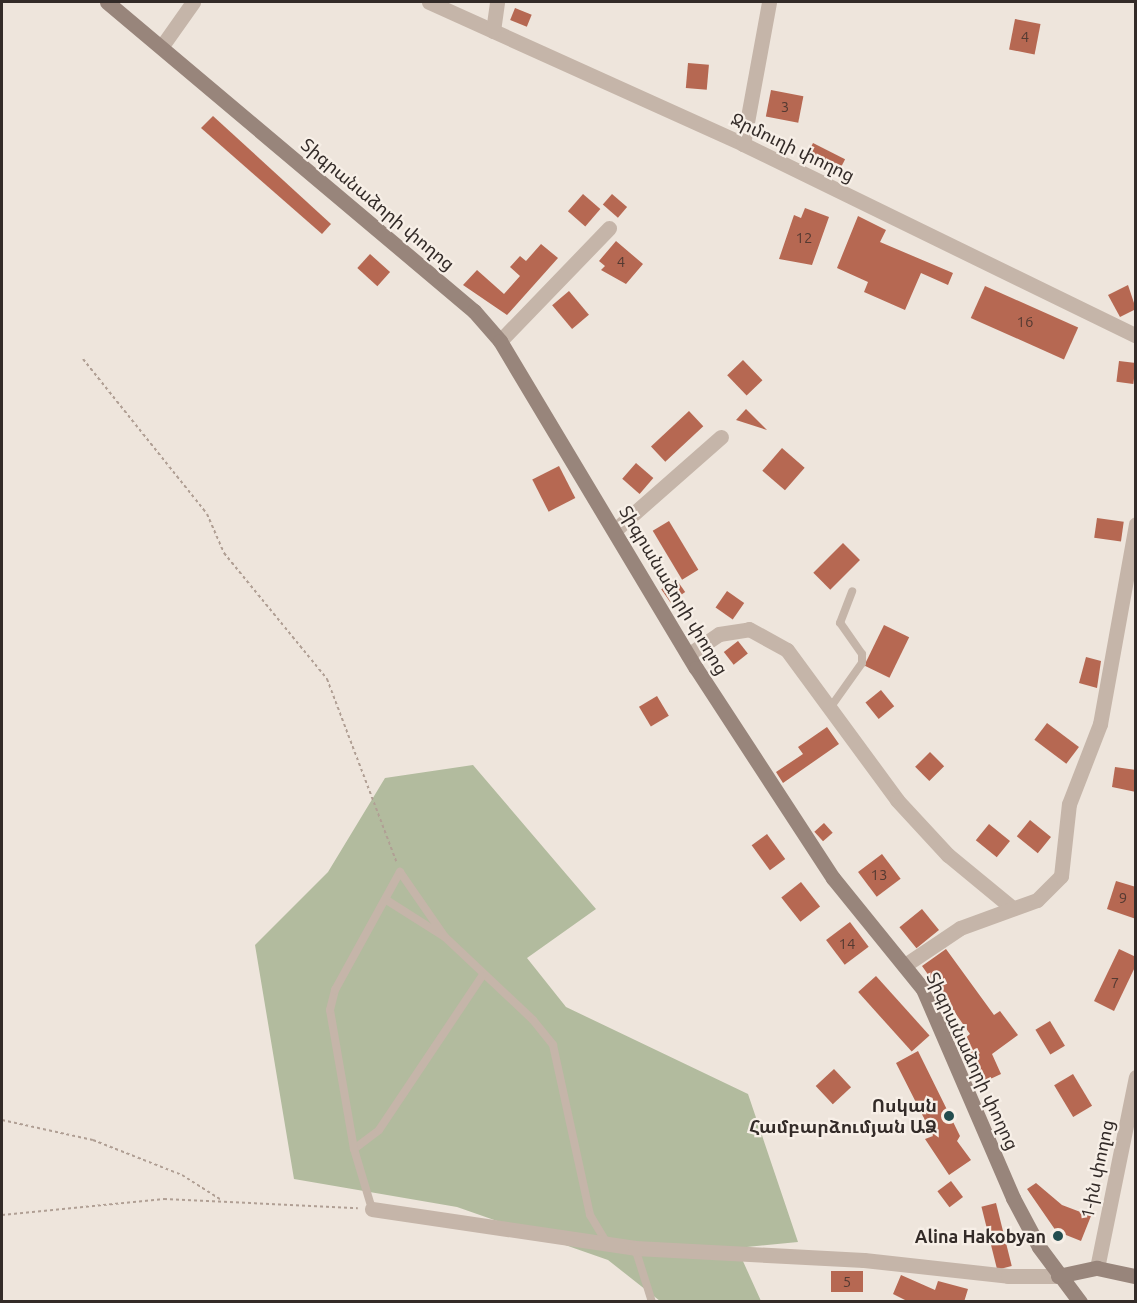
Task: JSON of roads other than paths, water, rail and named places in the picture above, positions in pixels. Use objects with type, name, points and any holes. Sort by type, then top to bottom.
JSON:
[{"type":"main road","name":"Տիգրանաձորի փողոց","points":[[107,2],[474,311],[500,341],[688,655],[833,878],[923,989],[1013,1198],[1058,1276],[1080,1302]]},
{"type":"main road","points":[[1058,1276],[1097,1268],[1136,1276]]},
{"type":"street","points":[[162,46],[193,2]]},
{"type":"street","name":"Ջրմուղի փողոց","points":[[429,2],[743,144],[1136,336]]},
{"type":"street","points":[[493,31],[497,2]]},
{"type":"street","points":[[743,144],[769,2]]},
{"type":"street","points":[[500,341],[609,228]]},
{"type":"street","points":[[615,530],[721,437]]},
{"type":"street","points":[[905,965],[960,928],[1011,907],[1037,900],[1061,876],[1069,804],[1100,724],[1116,652],[1136,524]]},
{"type":"street","points":[[688,655],[719,634],[749,629],[786,650],[897,800],[940,847],[1011,907]]},
{"type":"street","name":"1-ին փողոց","points":[[1097,1268],[1136,1077]]},
{"type":"street","points":[[372,1209],[635,1248],[875,1261],[1008,1276],[1058,1276]]},
{"type":"lane","points":[[830,708],[862,663],[862,654],[840,623],[852,591]]},
{"type":"lane","points":[[372,1209],[354,1149],[330,1010],[335,990],[387,901],[400,872],[445,937],[482,976],[533,1020],[553,1045],[590,1215],[607,1243]]},
{"type":"lane","points":[[387,901],[445,937]]},
{"type":"lane","points":[[354,1149],[379,1130],[482,976]]},
{"type":"lane","points":[[635,1248],[652,1302]]},
{"type":"place","name":"Ոսկան Համբարձումյան ԱՁ","points":[[949,1116]]},
{"type":"place","name":"Alina Hakobyan","points":[[1058,1236]]}]
